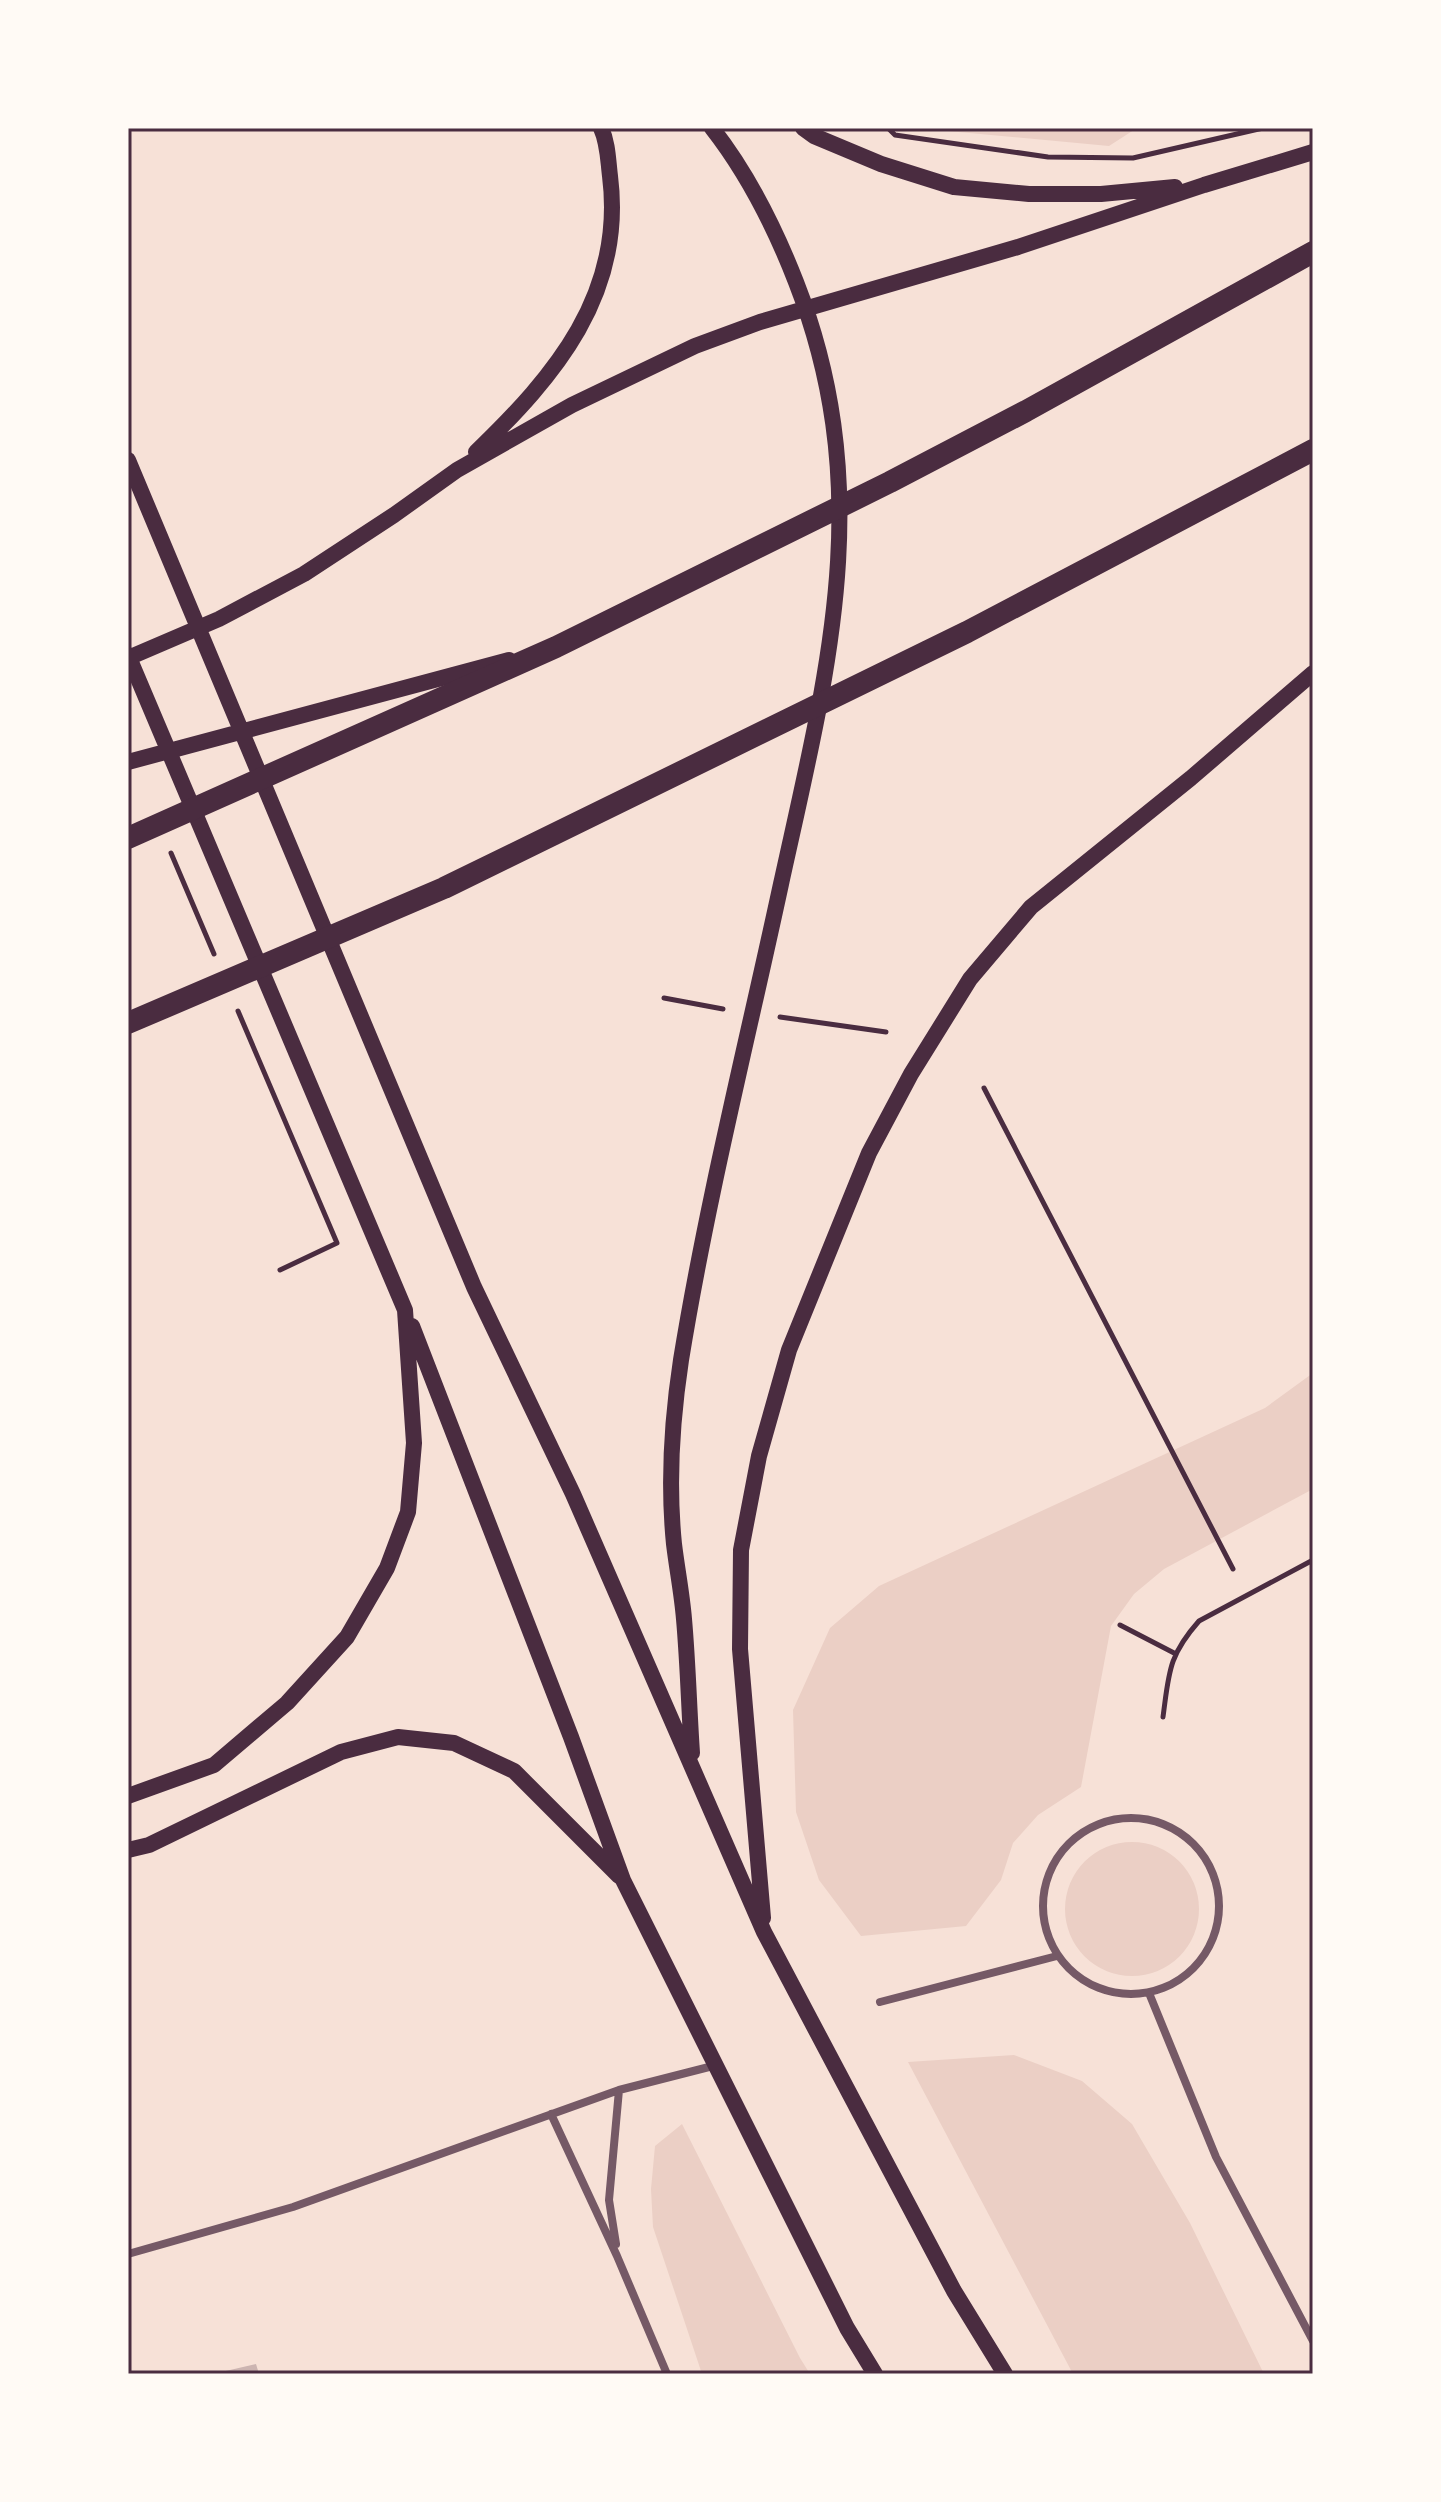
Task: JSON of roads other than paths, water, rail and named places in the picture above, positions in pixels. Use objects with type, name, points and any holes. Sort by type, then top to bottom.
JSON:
[{"type":"highway","points":[[128,838],[556,647],[917,468],[1313,252]]},
{"type":"highway","points":[[128,1023],[444,888],[967,632],[1313,450]]},
{"type":"main road","points":[[457,470],[519,410],[563,356],[591,307],[610,248],[613,200],[606,139],[601,128]]},
{"type":"main road","points":[[693,1767],[671,1471],[681,1364],[716,1173],[821,698],[837,586],[841,518],[838,450],[827,382],[809,316],[784,252],[754,191],[712,128]]},
{"type":"main road","points":[[803,128],[814,136],[881,164],[954,187],[1029,194],[1101,194],[1204,185]]},
{"type":"main road","points":[[875,2374],[847,2328],[623,1880],[571,1737],[405,1310],[128,656],[219,619],[304,574],[457,470],[572,405],[695,346],[760,322],[1018,247],[1313,152]]},
{"type":"main road","points":[[128,460],[474,1287],[573,1494],[764,1932],[954,2291],[1005,2374]]},
{"type":"main road","points":[[128,762],[556,647]]},
{"type":"main road","points":[[764,1932],[740,1649],[741,1550],[759,1456],[789,1350],[869,1153],[911,1074],[970,979],[1031,907],[1191,778],[1313,673]]},
{"type":"main road","points":[[128,1796],[214,1765],[287,1703],[347,1637],[387,1568],[408,1512],[414,1443],[405,1310]]},
{"type":"main road","points":[[128,1850],[149,1845],[341,1752],[398,1737],[454,1743],[514,1771],[623,1880]]},
{"type":"street","points":[[1120,1818],[1155,1820],[1186,1836],[1208,1863],[1219,1896],[1216,1929],[1202,1958],[1179,1981],[1149,1993],[1114,1993],[1082,1980],[1057,1956],[1043,1922],[1044,1886],[1059,1853],[1086,1829],[1120,1818]]},
{"type":"street","points":[[880,2002],[1057,1956]]},
{"type":"street","points":[[1149,1993],[1216,2157],[1313,2341]]},
{"type":"street","points":[[128,2254],[293,2207],[619,2090],[709,2067]]},
{"type":"street","points":[[617,2256],[609,2200],[619,2090]]},
{"type":"street","points":[[551,2114],[617,2256],[667,2374]]}]
